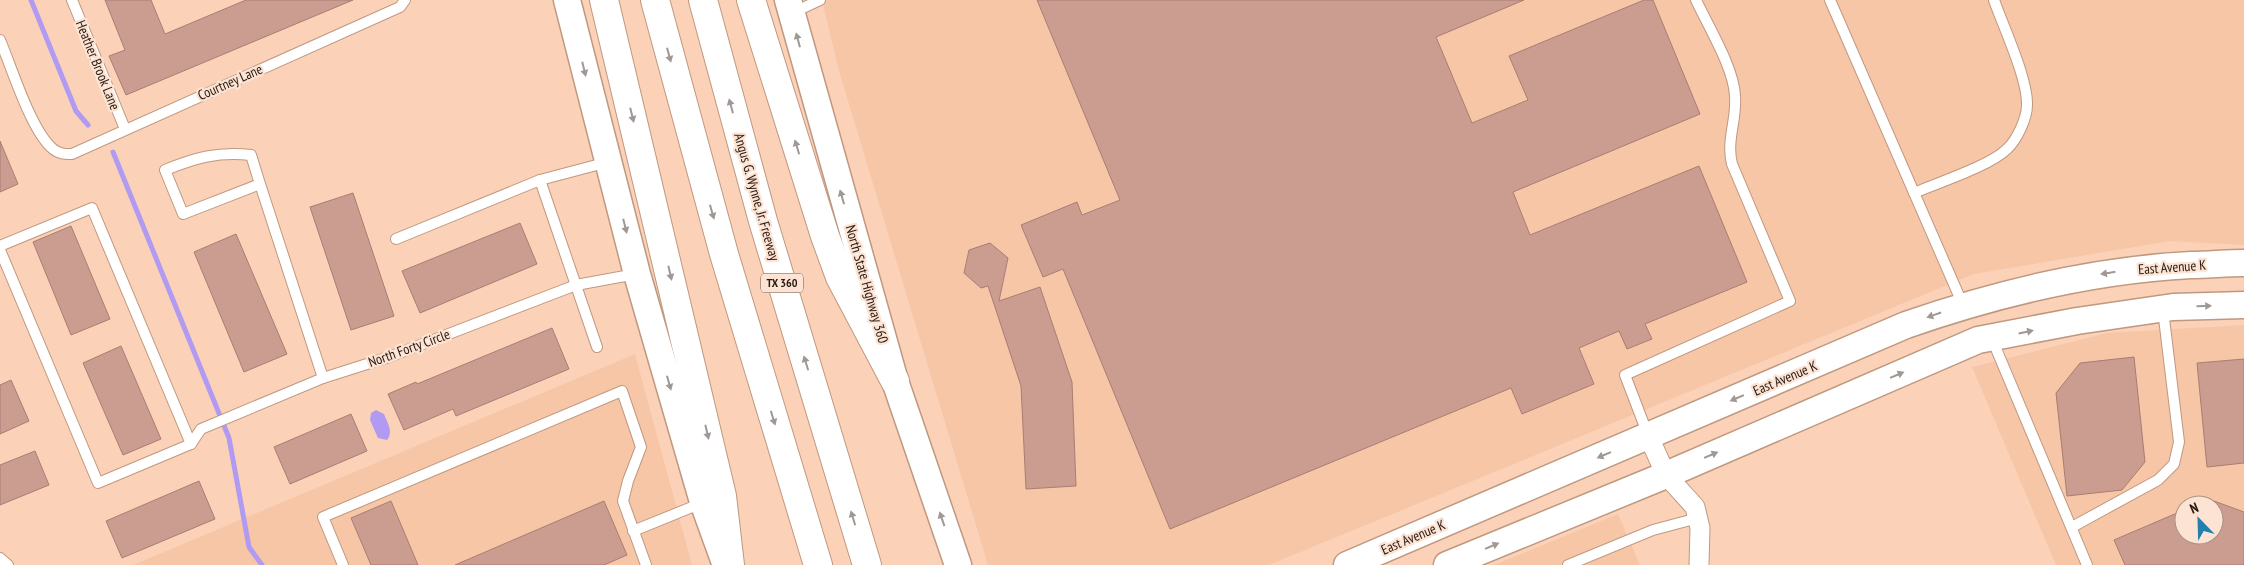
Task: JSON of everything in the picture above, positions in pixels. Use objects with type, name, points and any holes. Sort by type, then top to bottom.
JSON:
[{"type":"highway","points":[[604,0],[722,496],[730,565]]},
{"type":"highway","points":[[655,0],[724,254],[818,565]]},
{"type":"highway","name":"Angus G. Wynne, Jr. Freeway","points":[[703,0],[763,221],[867,565]]},
{"type":"highway","points":[[751,0],[825,236],[840,277],[895,380]]},
{"type":"street","points":[[567,0],[637,274],[703,502],[726,565]]},
{"type":"street","name":"North State Highway 360","points":[[789,6],[895,380],[958,565]]},
{"type":"street","name":"East Avenue K","points":[[1347,565],[1906,325],[1963,305],[2109,272],[2152,267],[2244,263]]},
{"type":"street","points":[[1963,305],[1985,339]]},
{"type":"street","points":[[1447,565],[1985,339],[2077,321],[2162,308],[2244,305]]},
{"type":"street","points":[[1648,435],[1666,474],[1695,507],[1700,528],[1699,565]]},
{"type":"lane","name":"Heather Brook Lane","points":[[72,0],[124,129]]},
{"type":"lane","name":"Courtney Lane","points":[[0,40],[36,126],[52,149],[61,154],[72,154],[124,129],[400,7],[404,0]]},
{"type":"lane","points":[[789,6],[820,0]]},
{"type":"lane","points":[[1648,435],[1625,375],[1790,301],[1732,164],[1729,150],[1736,107],[1733,84],[1696,0]]},
{"type":"lane","points":[[1830,0],[1963,305]]},
{"type":"lane","points":[[1914,193],[1982,165],[2007,149],[2021,127],[2027,106],[2025,87],[1994,0]]},
{"type":"lane","points":[[260,184],[183,214],[165,170],[195,158],[231,152],[251,155],[323,378]]},
{"type":"lane","points":[[396,239],[540,180],[608,162]]},
{"type":"lane","points":[[540,180],[597,346]]},
{"type":"lane","points":[[92,208],[191,444],[98,483],[0,248],[92,208]]},
{"type":"lane","name":"North Forty Circle","points":[[191,444],[201,430],[323,378],[388,357],[576,285],[637,274]]},
{"type":"lane","points":[[2072,527],[2158,480],[2174,464],[2179,442],[2162,308]]},
{"type":"lane","points":[[1985,339],[2072,527],[2087,565]]},
{"type":"lane","points":[[343,565],[323,516],[622,391],[641,447],[628,481],[623,501],[646,565]]},
{"type":"lane","points":[[633,532],[703,502]]},
{"type":"lane","points":[[1568,565],[1653,530],[1698,518]]},
{"type":"lane","points":[[0,558],[8,565]]},
{"type":"shaded area","points":[[822,0],[2244,0],[2244,245],[2170,241],[1974,274],[1269,565],[988,565],[839,71]]},
{"type":"shaded area","points":[[2244,325],[2244,565],[2056,565],[1972,367],[2107,333]]},
{"type":"shaded area","points":[[635,354],[692,565],[133,565]]},
{"type":"shaded area","points":[[376,410],[384,414],[388,424],[390,434],[387,440],[378,438],[370,420],[371,413]]},
{"type":"shaded area","points":[[1618,514],[1640,565],[1494,565]]},
{"type":"building","points":[[105,0],[151,0],[165,34],[246,0],[353,0],[126,95],[109,56],[125,50]]},
{"type":"building","points":[[1037,0],[1524,0],[1436,37],[1472,123],[1528,100],[1509,56],[1644,0],[1653,0],[1700,114],[1513,192],[1530,235],[1699,166],[1747,282],[1645,324],[1652,339],[1627,349],[1619,331],[1579,348],[1594,384],[1522,414],[1511,388],[1170,529],[1063,269],[1043,277],[1021,225],[1077,202],[1082,215],[1120,200]]},
{"type":"building","points":[[0,141],[18,184],[0,192]]},
{"type":"building","points":[[353,193],[394,316],[351,330],[310,207]]},
{"type":"building","points":[[520,223],[537,264],[420,313],[402,271]]},
{"type":"building","points":[[71,226],[110,319],[71,335],[33,242]]},
{"type":"building","points":[[236,234],[287,354],[244,372],[194,252]]},
{"type":"building","points":[[990,243],[1008,258],[999,301],[1040,287],[1072,382],[1076,486],[1026,489],[1021,386],[988,286],[981,288],[964,273],[969,250]]},
{"type":"building","points":[[552,328],[569,369],[456,416],[453,409],[404,430],[388,394],[416,382],[417,384]]},
{"type":"building","points":[[121,346],[161,439],[123,455],[83,363]]},
{"type":"building","points":[[2134,357],[2145,462],[2122,490],[2067,496],[2056,393],[2080,363]]},
{"type":"building","points":[[2244,359],[2244,463],[2207,467],[2197,363]]},
{"type":"building","points":[[11,380],[29,421],[0,434],[0,385]]},
{"type":"building","points":[[351,414],[367,451],[290,484],[274,447]]},
{"type":"building","points":[[35,451],[49,485],[0,505],[0,465]]},
{"type":"building","points":[[199,481],[215,519],[122,558],[106,521]]},
{"type":"building","points":[[391,501],[418,565],[371,565],[351,518]]},
{"type":"building","points":[[604,501],[627,555],[604,565],[455,565]]},
{"type":"building","points":[[2224,505],[2244,512],[2244,565],[2125,565],[2114,540],[2174,514],[2174,545],[2224,545]]},
{"type":"waterway","points":[[31,0],[76,111],[88,125]]},
{"type":"waterway","points":[[113,152],[229,438],[249,547],[262,565]]}]
